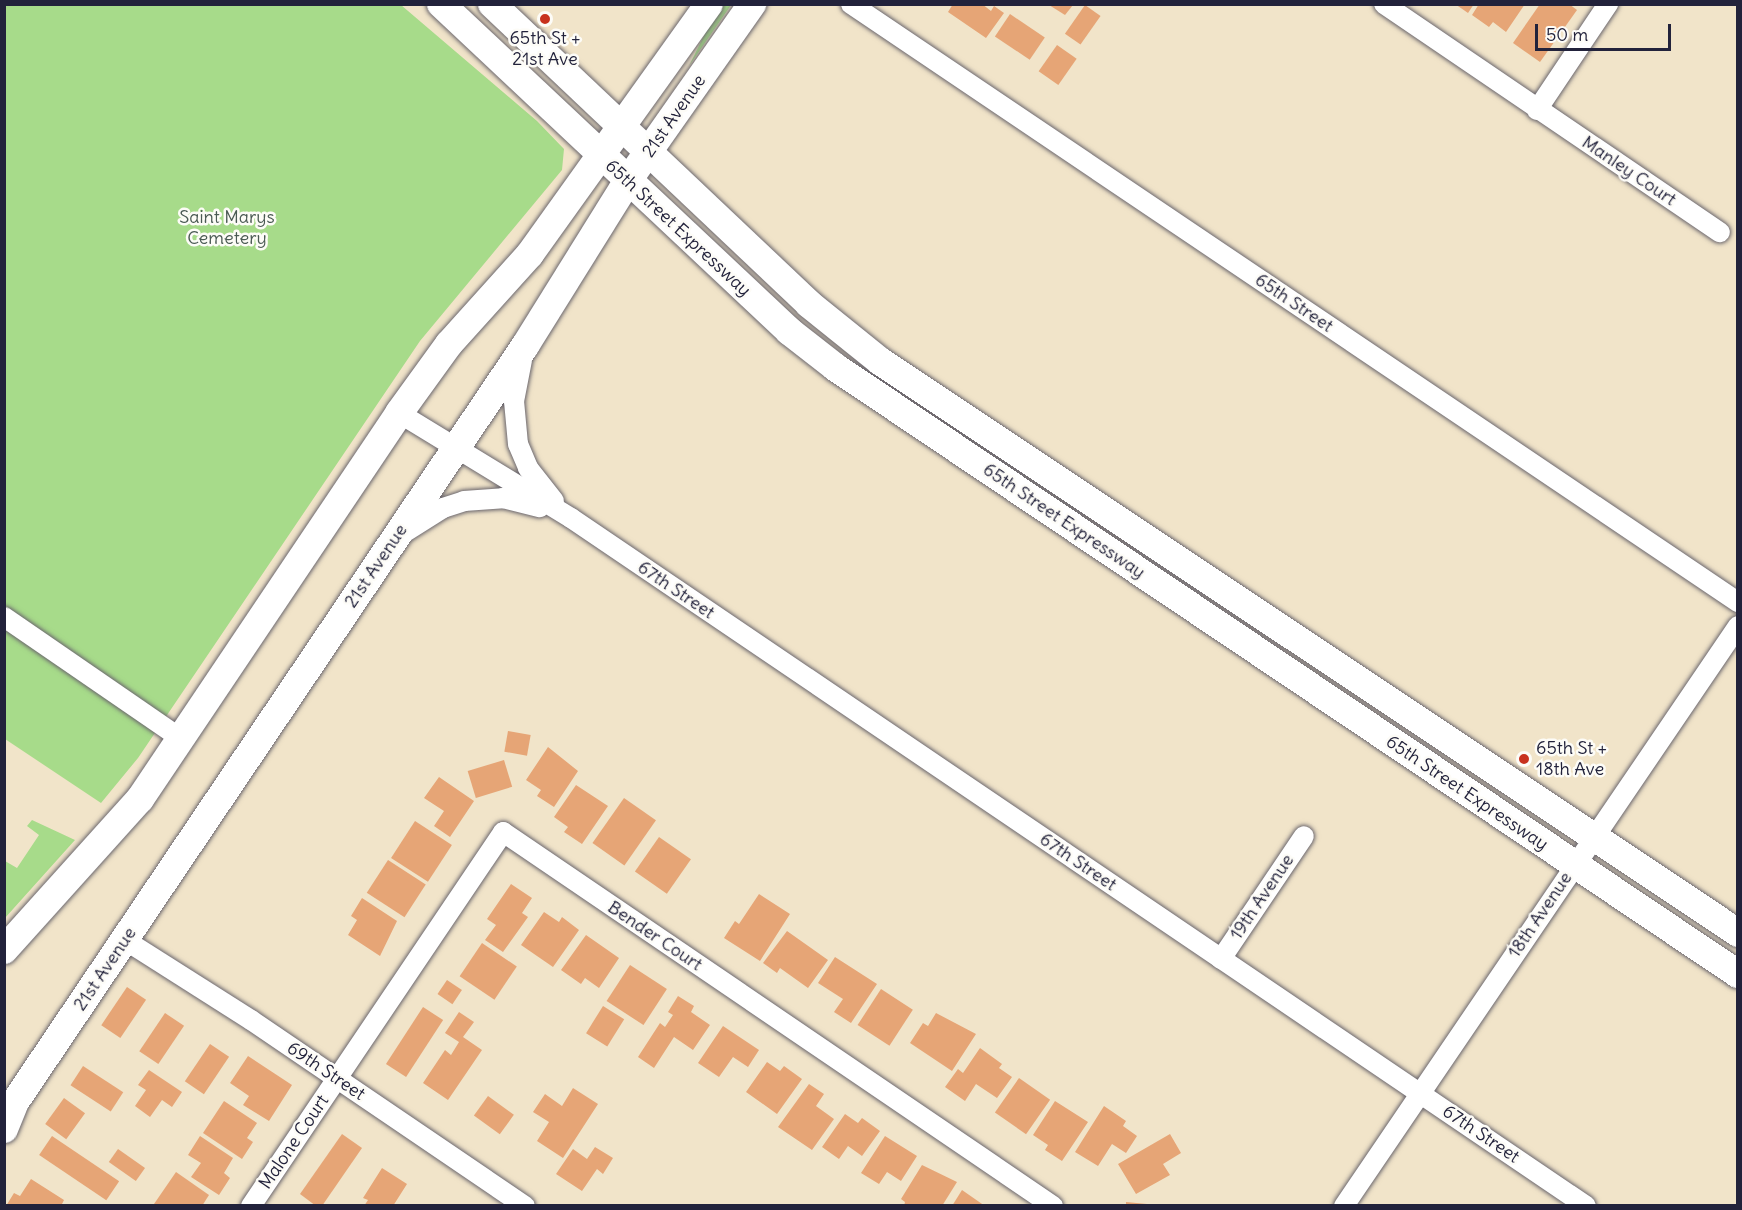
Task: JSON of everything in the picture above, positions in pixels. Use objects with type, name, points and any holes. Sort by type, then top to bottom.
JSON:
[{"type":"main road","name":"65th Street Expressway","points":[[441,4],[627,182],[789,331],[835,367],[1737,974]]},
{"type":"main road","name":"65th Street Expressway","points":[[492,4],[808,304],[880,361],[1737,933]]},
{"type":"main road","name":"21st Avenue","points":[[4,950],[128,814],[399,413],[449,344],[530,254],[620,124],[709,4]]},
{"type":"main road","name":"21st Avenue","points":[[4,1129],[15,1102],[525,346],[627,182],[752,4]]},
{"type":"street","name":"65th Street","points":[[851,4],[1737,602]]},
{"type":"street","name":"Manley Court","points":[[1384,4],[1537,110],[1720,232]]},
{"type":"street","points":[[1537,110],[1608,4]]},
{"type":"street","name":"67th Street","points":[[525,346],[514,401],[518,444],[542,490],[571,518]]},
{"type":"street","name":"67th Street","points":[[399,413],[571,518],[1586,1206]]},
{"type":"street","name":"67th Street","points":[[393,541],[443,508],[485,498],[528,502],[571,518]]},
{"type":"street","points":[[4,617],[180,738]]},
{"type":"street","name":"18th Avenue","points":[[1344,1206],[1737,626]]},
{"type":"street","name":"Bender Court","points":[[337,1078],[503,832],[1053,1206]]},
{"type":"street","name":"19th Avenue","points":[[1221,959],[1304,836]]},
{"type":"street","name":"69th Street","points":[[125,940],[337,1078],[525,1206]]},
{"type":"street","name":"Malone Court","points":[[251,1206],[337,1078]]},
{"type":"green space","name":"Saint Marys Cemetery","points":[[4,5],[401,5],[537,121],[564,149],[562,170],[420,341],[138,758],[101,803],[5,739]]},
{"type":"green space","points":[[719,5],[731,5],[689,66]]},
{"type":"green space","points":[[32,820],[75,840],[5,918],[5,861],[17,868],[39,835],[27,826]]},
{"type":"building","points":[[953,4],[982,4],[991,11],[994,6],[1004,13],[986,38],[948,12]]},
{"type":"building","points":[[1455,4],[1474,4],[1468,13]]},
{"type":"building","points":[[1479,4],[1525,4],[1506,32],[1493,22],[1489,27],[1472,15]]},
{"type":"building","points":[[1540,4],[1569,4],[1577,10],[1540,62],[1513,43]]},
{"type":"building","points":[[1049,5],[1073,5],[1065,15]]},
{"type":"building","points":[[1085,5],[1101,16],[1080,45],[1065,34]]},
{"type":"building","points":[[1010,14],[1045,37],[1030,60],[995,36]]},
{"type":"building","points":[[1057,45],[1077,59],[1058,85],[1039,71]]},
{"type":"building","points":[[508,731],[531,735],[527,756],[504,752]]},
{"type":"building","points":[[548,747],[578,771],[554,807],[537,796],[541,790],[526,780]]},
{"type":"building","points":[[504,760],[512,787],[476,798],[468,771]]},
{"type":"building","points":[[439,777],[474,801],[450,837],[434,826],[444,811],[424,798]]},
{"type":"building","points":[[576,785],[608,806],[582,844],[564,832],[568,827],[554,817]]},
{"type":"building","points":[[624,798],[656,820],[624,865],[592,843]]},
{"type":"building","points":[[415,821],[452,845],[428,882],[391,858]]},
{"type":"building","points":[[659,837],[691,859],[667,894],[635,871]]},
{"type":"building","points":[[388,860],[426,885],[404,917],[367,893]]},
{"type":"building","points":[[511,884],[532,898],[522,913],[528,917],[503,952],[485,940],[496,925],[487,919]]},
{"type":"building","points":[[759,894],[790,914],[760,961],[724,938],[735,921],[739,924]]},
{"type":"building","points":[[362,898],[397,921],[380,956],[348,935],[357,920],[351,916]]},
{"type":"building","points":[[544,912],[559,922],[562,917],[579,930],[553,967],[521,945]]},
{"type":"building","points":[[787,931],[828,960],[808,988],[780,968],[777,973],[763,963]]},
{"type":"building","points":[[586,935],[619,958],[599,988],[585,978],[581,984],[561,970]]},
{"type":"building","points":[[482,943],[517,966],[494,1000],[460,976]]},
{"type":"building","points":[[835,957],[877,984],[851,1023],[834,1012],[843,999],[818,983]]},
{"type":"building","points":[[630,965],[667,989],[643,1025],[607,1001]]},
{"type":"building","points":[[447,980],[462,990],[452,1004],[437,994]]},
{"type":"building","points":[[127,987],[146,1000],[120,1038],[101,1025]]},
{"type":"building","points":[[881,989],[913,1010],[889,1046],[858,1025]]},
{"type":"building","points":[[678,996],[694,1006],[691,1012],[710,1025],[693,1050],[674,1037],[654,1068],[638,1057],[660,1023],[665,1027],[673,1015],[668,1012]]},
{"type":"building","points":[[603,1006],[624,1019],[607,1046],[586,1033]]},
{"type":"building","points":[[423,1007],[443,1020],[406,1077],[386,1064]]},
{"type":"building","points":[[459,1012],[474,1022],[463,1037],[482,1050],[448,1100],[423,1083],[445,1050],[451,1055],[459,1042],[445,1033]]},
{"type":"building","points":[[165,1013],[184,1026],[158,1064],[139,1051]]},
{"type":"building","points":[[936,1013],[976,1034],[952,1071],[910,1043],[923,1023],[928,1026]]},
{"type":"building","points":[[723,1026],[759,1050],[748,1067],[733,1057],[719,1077],[698,1063]]},
{"type":"building","points":[[210,1044],[229,1057],[204,1094],[185,1081]]},
{"type":"building","points":[[980,1048],[1002,1064],[999,1068],[1012,1077],[997,1098],[976,1084],[965,1101],[945,1087],[958,1069],[963,1073]]},
{"type":"building","points":[[248,1056],[292,1085],[269,1121],[243,1105],[249,1096],[230,1083]]},
{"type":"building","points":[[767,1062],[780,1071],[784,1066],[802,1079],[777,1114],[746,1092]]},
{"type":"building","points":[[83,1066],[123,1092],[111,1111],[70,1085]]},
{"type":"building","points":[[149,1070],[182,1092],[172,1107],[162,1100],[150,1117],[135,1106],[146,1090],[138,1085]]},
{"type":"building","points":[[1019,1078],[1050,1100],[1026,1134],[995,1112]]},
{"type":"building","points":[[809,1084],[824,1094],[816,1106],[834,1119],[812,1150],[778,1127]]},
{"type":"building","points":[[573,1088],[598,1104],[563,1158],[537,1141],[549,1122],[533,1112],[545,1094],[562,1106]]},
{"type":"building","points":[[488,1096],[514,1115],[500,1134],[474,1115]]},
{"type":"building","points":[[64,1098],[85,1113],[66,1139],[45,1124]]},
{"type":"building","points":[[224,1101],[257,1123],[247,1138],[253,1142],[242,1159],[203,1133]]},
{"type":"building","points":[[1055,1101],[1088,1122],[1062,1161],[1045,1150],[1048,1145],[1033,1135]]},
{"type":"building","points":[[1104,1106],[1126,1121],[1123,1126],[1137,1136],[1126,1153],[1112,1144],[1098,1166],[1075,1152]]},
{"type":"building","points":[[845,1114],[858,1123],[862,1118],[880,1131],[862,1156],[848,1146],[839,1159],[822,1147]]},
{"type":"building","points":[[342,1134],[362,1148],[322,1206],[316,1206],[300,1194]]},
{"type":"building","points":[[1170,1134],[1181,1153],[1163,1164],[1170,1175],[1136,1194],[1118,1164]]},
{"type":"building","points":[[52,1136],[119,1181],[106,1200],[39,1155]]},
{"type":"building","points":[[200,1136],[233,1158],[224,1173],[230,1178],[219,1195],[191,1177],[201,1163],[188,1155]]},
{"type":"building","points":[[885,1136],[917,1156],[901,1181],[887,1172],[879,1184],[861,1173]]},
{"type":"building","points":[[595,1147],[613,1158],[603,1174],[597,1169],[582,1191],[556,1174],[573,1149],[587,1159]]},
{"type":"building","points":[[118,1149],[145,1168],[136,1181],[109,1162]]},
{"type":"building","points":[[922,1165],[957,1182],[942,1206],[904,1206],[905,1202],[901,1199]]},
{"type":"building","points":[[382,1168],[407,1184],[393,1206],[364,1206],[368,1200],[363,1198]]},
{"type":"building","points":[[176,1172],[209,1195],[202,1206],[154,1204]]},
{"type":"building","points":[[31,1179],[64,1200],[61,1206],[6,1206],[14,1193],[20,1196]]},
{"type":"building","points":[[962,1190],[985,1206],[952,1206]]},
{"type":"building","points":[[1126,1202],[1147,1204],[1146,1206],[1126,1206]]},
{"type":"place","name":"65th St + 21st Ave","points":[[545,19]]},
{"type":"place","name":"65th St + 18th Ave","points":[[1524,759]]}]
